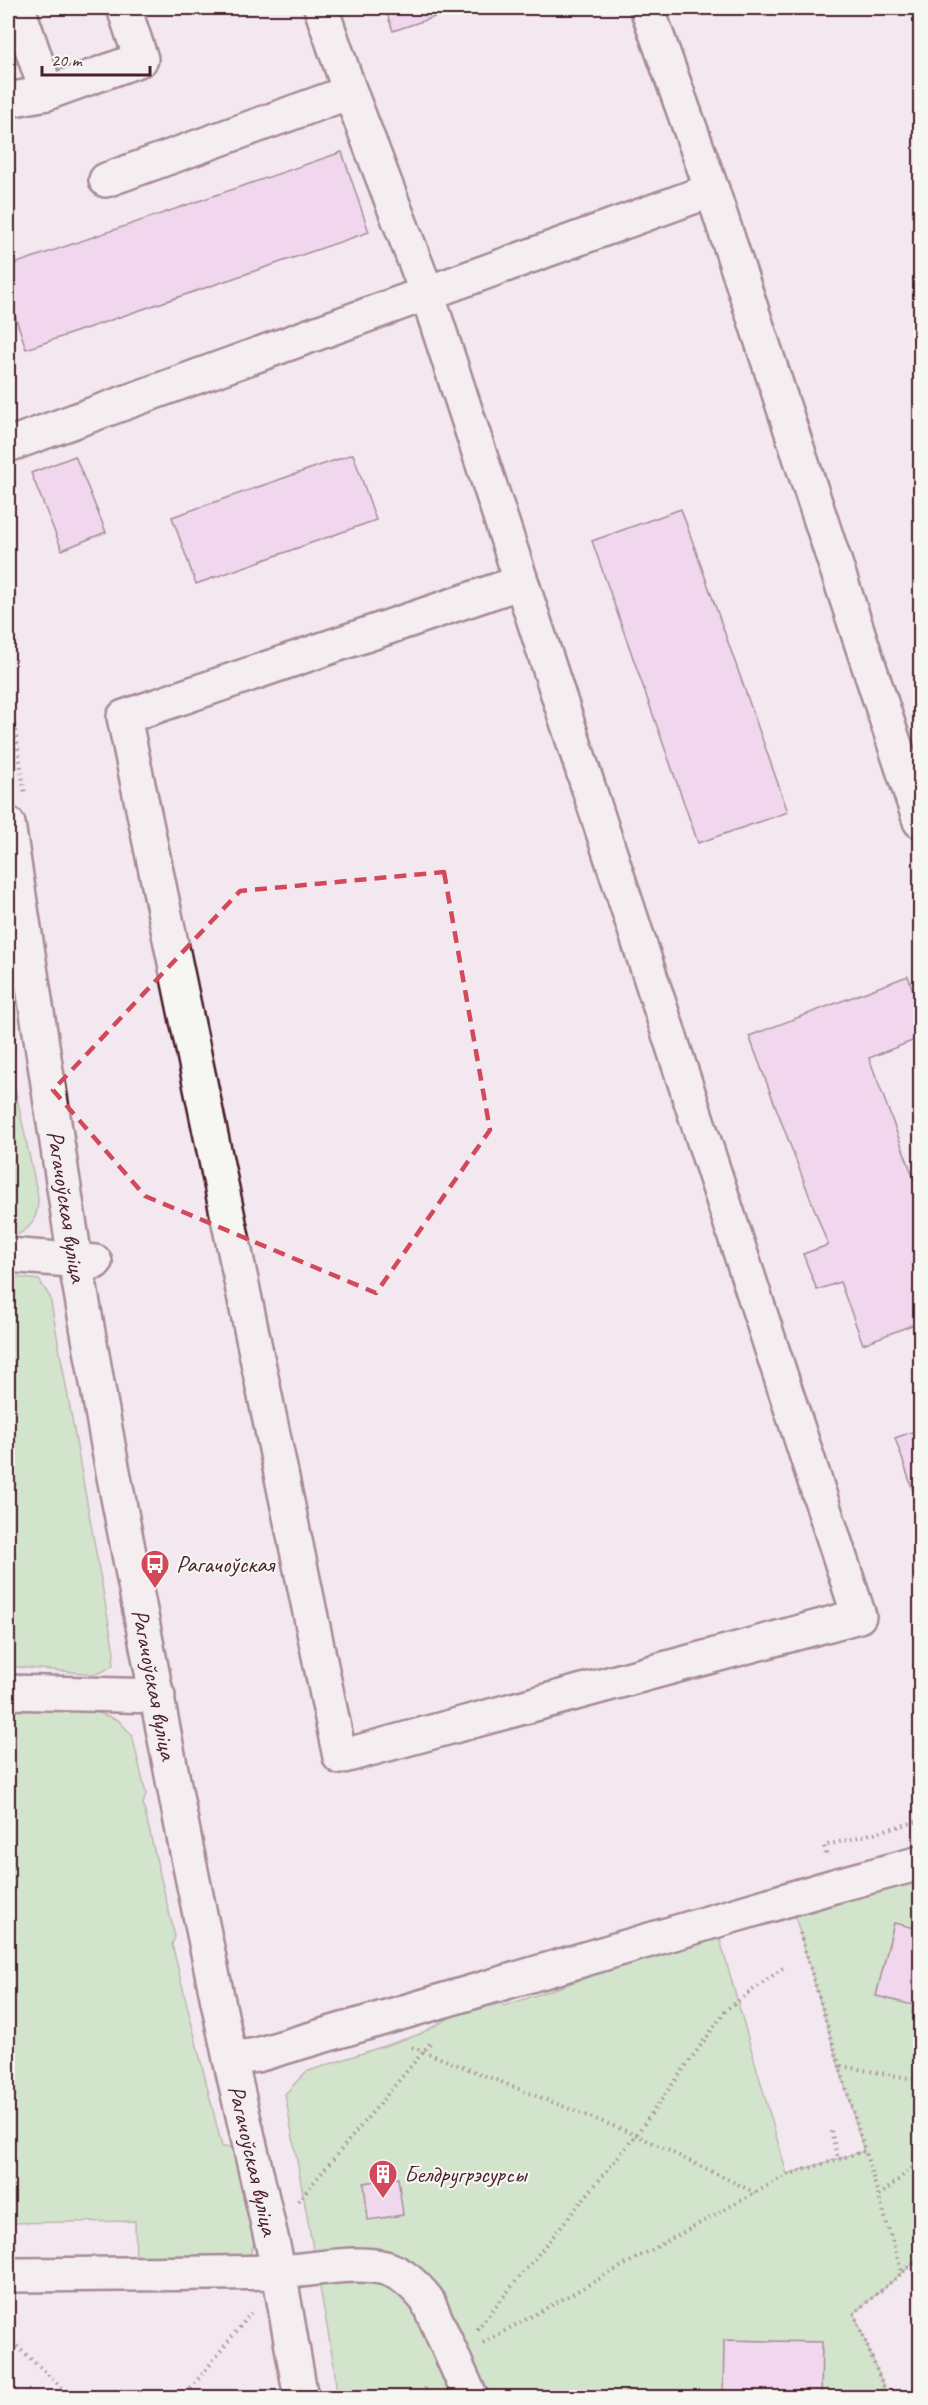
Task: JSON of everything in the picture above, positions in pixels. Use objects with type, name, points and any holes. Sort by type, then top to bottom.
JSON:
[{"type":"street","points":[[18,8],[47,93]]},
{"type":"street","points":[[8,100],[47,93],[141,59],[124,8]]},
{"type":"street","points":[[321,8],[350,92],[427,294],[859,1616],[340,1757],[124,717],[521,582]]},
{"type":"street","points":[[647,8],[914,778],[921,821]]},
{"type":"street","points":[[106,180],[350,92]]},
{"type":"street","points":[[8,445],[712,190]]},
{"type":"street","name":"Рагачоўская вуліца","points":[[8,824],[87,1261],[131,1570],[230,2060],[279,2272],[301,2397]]},
{"type":"street","points":[[8,1255],[87,1261]]},
{"type":"street","points":[[8,1692],[158,1696]]},
{"type":"street","points":[[230,2060],[257,2055],[824,1888],[921,1863]]},
{"type":"street","points":[[8,2275],[279,2272],[370,2266],[388,2269],[404,2276],[427,2300],[471,2397]]},
{"type":"path","points":[[797,1924],[902,2273]]},
{"type":"path","points":[[453,2359],[636,2135],[726,2009],[783,1968]]},
{"type":"path","points":[[296,2204],[437,2034]]},
{"type":"path","points":[[402,2044],[636,2135],[756,2193]]},
{"type":"path","points":[[841,2066],[921,2080]]},
{"type":"path","points":[[831,2131],[838,2158]]},
{"type":"path","points":[[453,2359],[787,2175],[865,2151]]},
{"type":"path","points":[[879,2196],[921,2161]]},
{"type":"path","points":[[888,2397],[854,2313],[921,2258]]},
{"type":"path","points":[[183,2397],[257,2306]]},
{"type":"path","points":[[8,2338],[73,2397]]},
{"type":"highlighted area","points":[[444,872],[490,1130],[376,1293],[145,1196],[53,1090],[240,891]]},
{"type":"green space","points":[[8,1056],[38,1204],[32,1223],[22,1232],[8,1238]]},
{"type":"green space","points":[[8,1276],[39,1280],[50,1297],[114,1652],[113,1665],[102,1672],[93,1674],[8,1666]]},
{"type":"green space","points":[[8,1698],[99,1713],[118,1720],[132,1735],[146,1794],[143,1804],[175,1937],[172,1944],[222,2147],[235,2147],[255,2241],[250,2254],[237,2262],[136,2263],[135,2221],[8,2223]]},
{"type":"green space","points":[[920,1879],[920,2258],[854,2313],[888,2397],[337,2397],[334,2365],[285,2094],[306,2072],[420,2034],[491,1995],[504,2006],[718,1933],[787,2174],[864,2151],[794,1913]]},
{"type":"building","points":[[385,8],[461,8],[393,31]]},
{"type":"building","points":[[342,152],[369,232],[26,349],[8,294],[8,266]]},
{"type":"building","points":[[353,454],[376,520],[196,584],[172,517]]},
{"type":"building","points":[[75,456],[106,532],[62,550],[31,473]]},
{"type":"building","points":[[681,509],[788,812],[698,843],[592,541]]},
{"type":"building","points":[[908,976],[920,1011],[920,1038],[869,1058],[920,1195],[920,1322],[863,1344],[840,1282],[817,1290],[803,1254],[828,1245],[749,1036]]},
{"type":"building","points":[[920,1429],[920,1511],[895,1438]]},
{"type":"building","points":[[894,1923],[920,1929],[920,2015],[912,2013],[913,2005],[876,1996]]},
{"type":"building","name":"Белдругрэсурсы","points":[[398,2178],[403,2215],[368,2220],[364,2183]]},
{"type":"building","points":[[724,2340],[822,2342],[821,2398],[723,2398]]},
{"type":"place","name":"Рагачоўская","points":[[155,1590]]},
{"type":"place","name":"Белдругрэсурсы","points":[[383,2200]]}]
